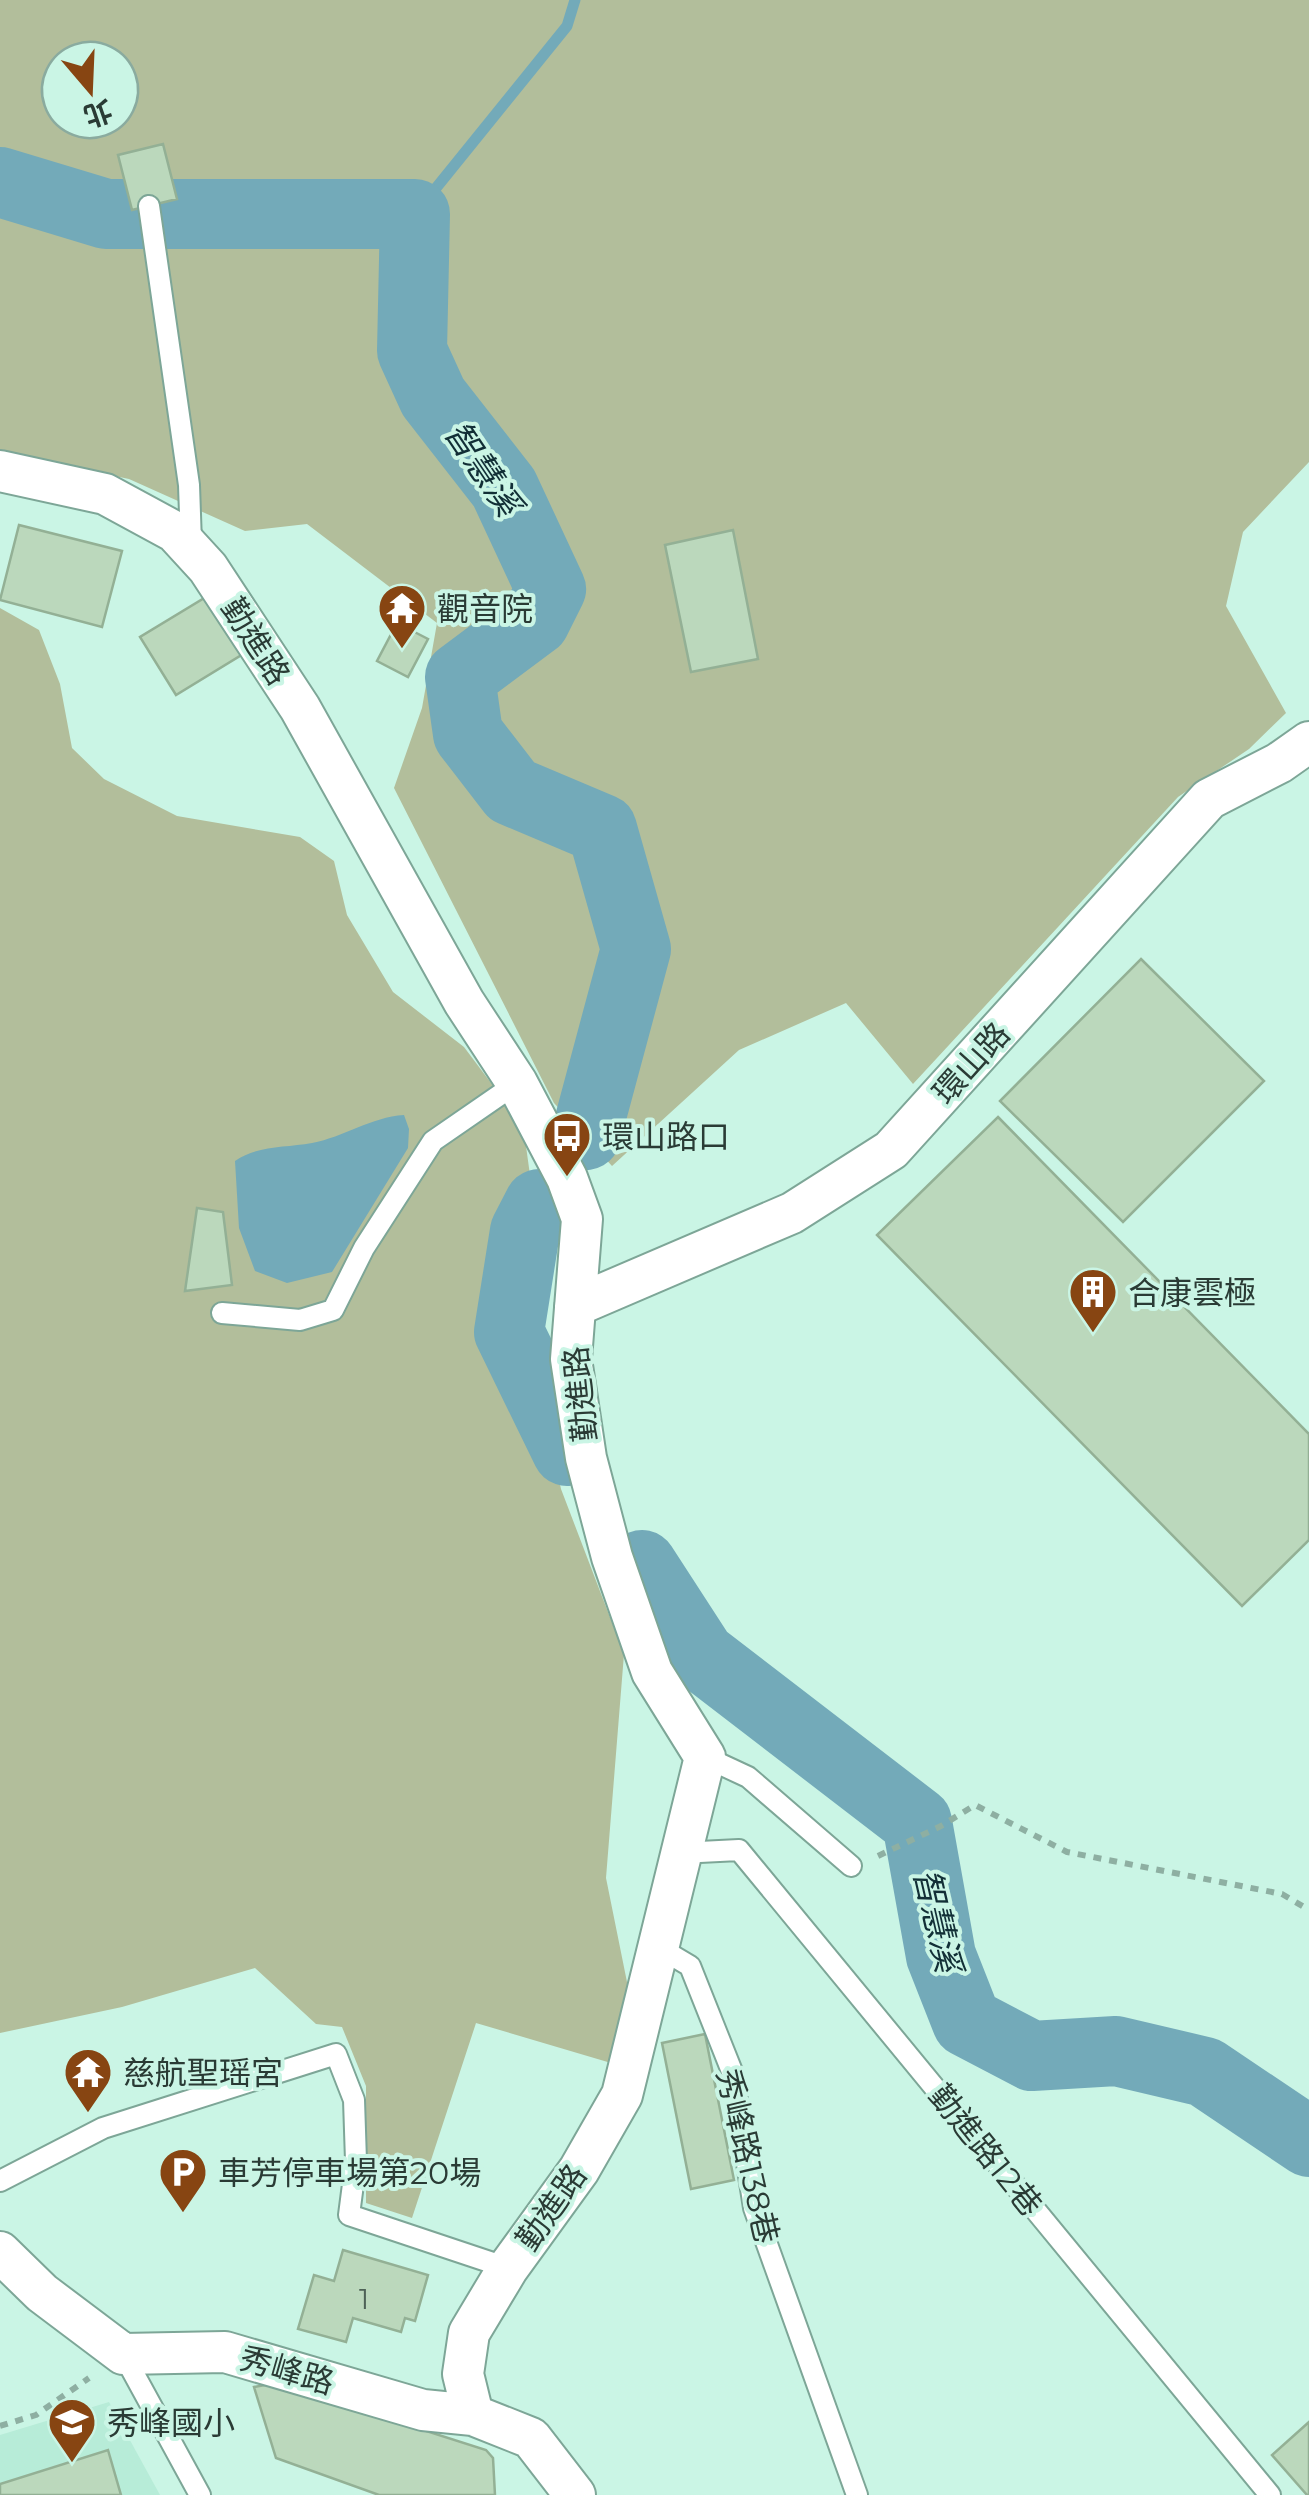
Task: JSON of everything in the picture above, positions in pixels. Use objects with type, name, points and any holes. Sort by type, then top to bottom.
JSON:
[{"type":"street","name":"勤進路","points":[[0,471],[106,494],[175,532],[208,568],[300,708],[464,1002],[517,1083],[567,1178],[582,1219],[570,1360],[586,1458],[612,1557],[652,1672],[705,1757],[622,2096],[579,2170],[508,2268],[469,2333],[463,2374],[473,2415]]},
{"type":"street","name":"環山路","points":[[576,1306],[792,1213],[891,1150],[1209,799],[1279,763],[1309,742]]},
{"type":"street","points":[[0,2252],[42,2293],[123,2354]]},
{"type":"street","name":"秀峰路","points":[[123,2354],[225,2352],[424,2410],[473,2415],[532,2438],[575,2495]]},
{"type":"lane","points":[[148,206],[190,486],[191,550]]},
{"type":"lane","points":[[222,1313],[300,1320],[334,1310],[364,1248],[433,1141],[517,1083]]},
{"type":"lane","points":[[705,1757],[748,1776],[851,1866]]},
{"type":"lane","name":"勤進路12巷","points":[[680,1853],[740,1850],[1270,2495]]},
{"type":"lane","name":"秀峰路138巷","points":[[658,1946],[690,1966],[733,2074],[754,2208],[858,2495]]},
{"type":"lane","points":[[0,2182],[103,2128],[336,2054],[354,2100],[356,2160],[349,2216],[508,2268]]},
{"type":"lane","points":[[123,2354],[200,2495]]},
{"type":"path","points":[[851,1866],[902,1846],[975,1805],[1068,1852],[1282,1894],[1309,1910]]},
{"type":"path","points":[[0,2426],[36,2415],[123,2354]]},
{"type":"shaded area","points":[[0,0],[1309,0],[1309,462],[1243,532],[1226,606],[1286,713],[1249,749],[1178,797],[913,1084],[846,1003],[739,1050],[612,1166],[554,1103],[394,788],[422,708],[437,623],[307,524],[245,531],[129,479],[0,452]]},
{"type":"shaded area","points":[[0,608],[39,630],[60,684],[72,748],[104,779],[177,816],[300,837],[334,861],[347,915],[393,992],[464,1047],[515,1115],[526,1146],[542,1263],[531,1353],[561,1489],[624,1654],[606,1878],[628,1987],[611,2063],[476,2023],[412,2218],[366,2203],[366,2086],[342,2027],[316,2024],[255,1968],[122,2007],[0,2033]]},
{"type":"shaded area","name":"秀峰國小","points":[[109,2402],[160,2495],[0,2495],[0,2435]]},
{"type":"water","points":[[404,1115],[409,1129],[408,1148],[332,1272],[287,1283],[255,1271],[239,1228],[235,1161],[253,1152],[324,1140],[380,1119]]},
{"type":"building","points":[[163,144],[177,199],[132,210],[118,155]]},
{"type":"building","points":[[19,525],[122,551],[102,627],[0,600]]},
{"type":"building","points":[[733,530],[758,659],[691,672],[665,545]]},
{"type":"building","points":[[206,597],[243,654],[176,695],[140,637]]},
{"type":"building","name":"觀音院","points":[[397,623],[428,639],[408,677],[377,661]]},
{"type":"building","name":"合康雲極","points":[[1141,959],[1264,1081],[1123,1222],[1000,1101]]},
{"type":"building","name":"合康雲極","points":[[998,1117],[1309,1434],[1309,1540],[1242,1606],[877,1235]]},
{"type":"building","points":[[197,1208],[223,1212],[232,1285],[185,1291]]},
{"type":"building","points":[[705,2034],[734,2180],[691,2189],[662,2043]]},
{"type":"building","points":[[343,2250],[428,2275],[415,2321],[405,2318],[401,2332],[353,2318],[346,2342],[298,2329],[314,2275],[334,2281]]},
{"type":"building","points":[[276,2383],[486,2450],[493,2458],[495,2495],[379,2495],[276,2458],[254,2387]]},
{"type":"building","points":[[1309,2422],[1309,2495],[1307,2495],[1272,2455]]},
{"type":"building","points":[[108,2450],[121,2495],[0,2495],[0,2484]]},
{"type":"waterway","points":[[415,214],[567,26],[575,0]]},
{"type":"waterway","name":"智慧溪","points":[[0,182],[106,214],[415,214],[412,351],[433,397],[504,488],[551,589],[535,621],[460,677],[468,734],[512,791],[602,829],[636,949],[586,1135]]},
{"type":"waterway","name":"智慧溪","points":[[539,1204],[525,1231],[509,1332],[567,1451]]},
{"type":"waterway","name":"智慧溪","points":[[642,1565],[701,1656],[917,1822],[941,1956],[967,2022],[1032,2056],[1116,2051],[1205,2072],[1309,2142]]},
{"type":"place","name":"觀音院","points":[[402,650]]},
{"type":"place","name":"環山路口","points":[[567,1178]]},
{"type":"place","name":"合康雲極","points":[[1093,1334]]},
{"type":"place","name":"慈航聖瑶宮","points":[[88,2114]]},
{"type":"place","name":"車芳停車場第20場","points":[[183,2214]]},
{"type":"place","name":"秀峰國小","points":[[72,2464]]}]
